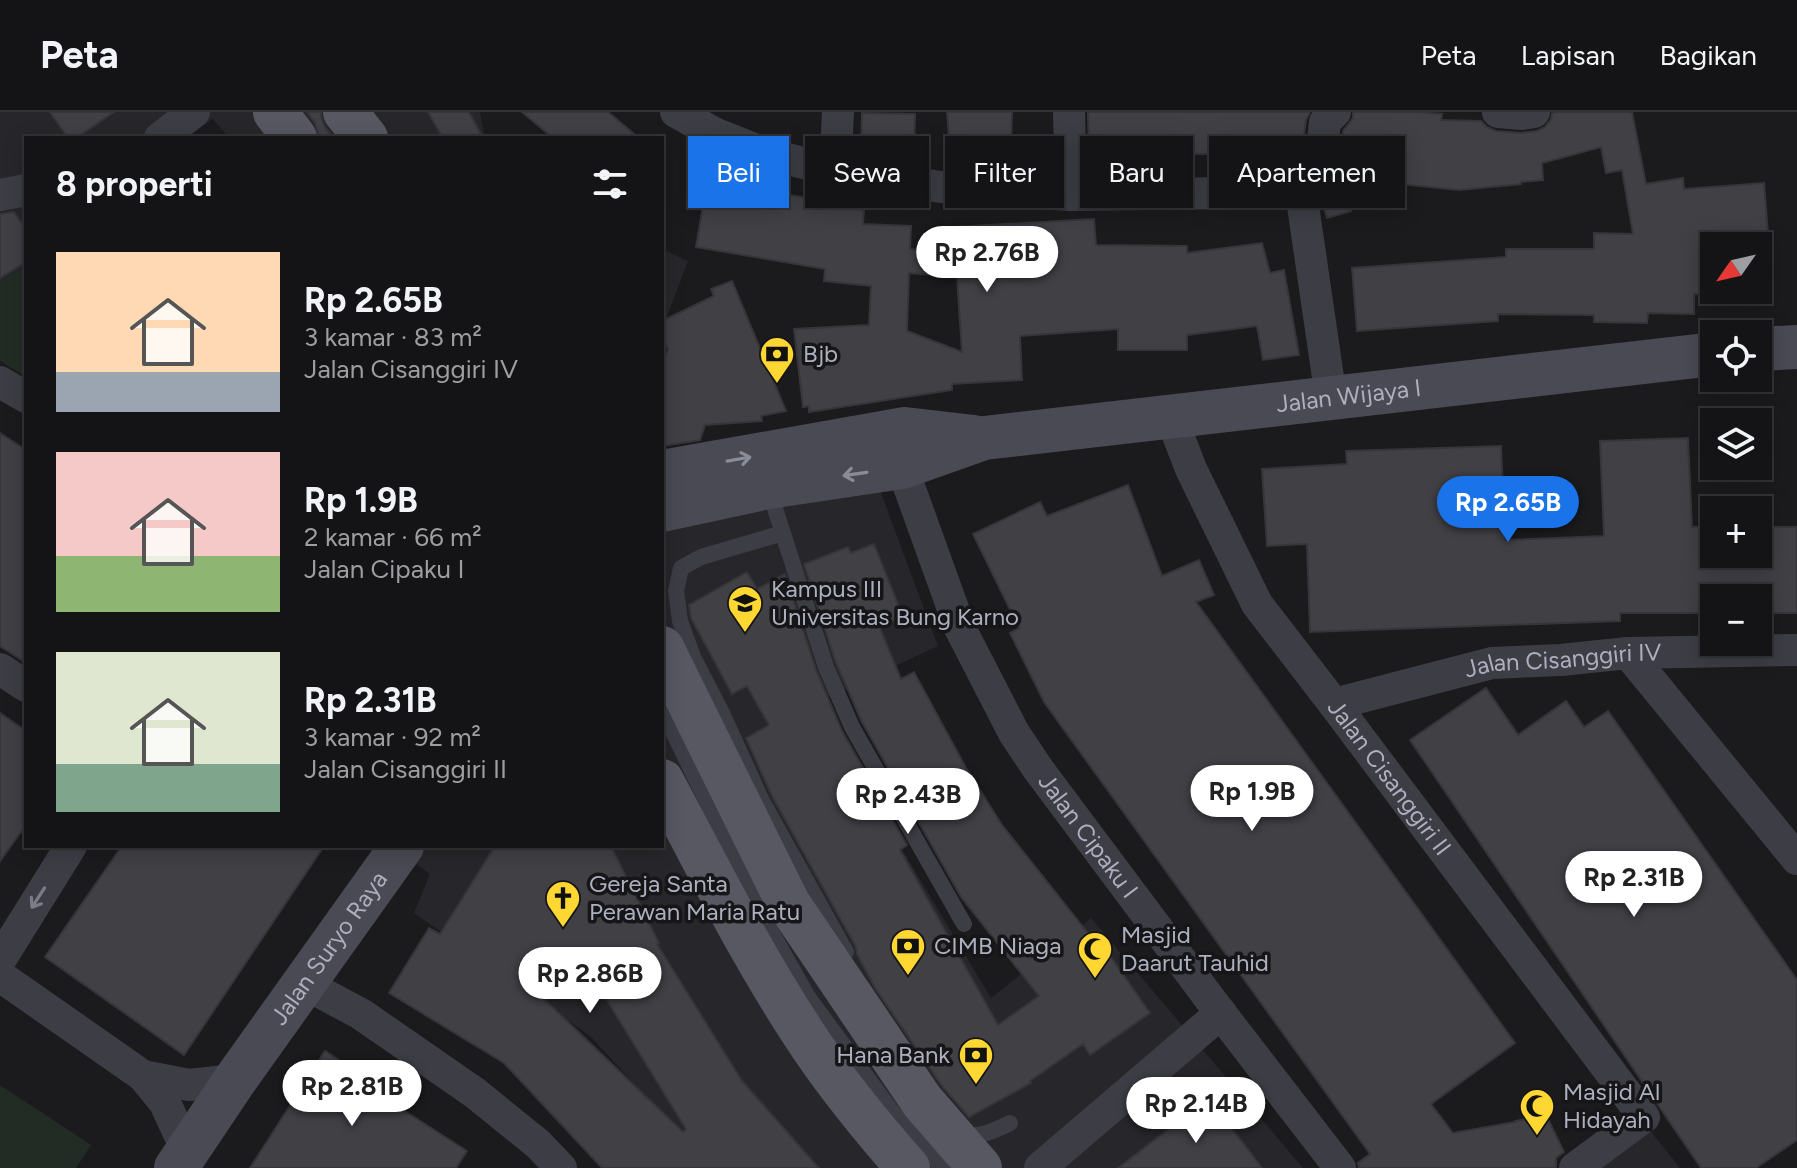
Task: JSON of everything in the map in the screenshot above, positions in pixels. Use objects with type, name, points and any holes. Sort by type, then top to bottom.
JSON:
[{"type":"main road","points":[[275,112],[293,136]]},
{"type":"main road","points":[[345,112],[364,136]]},
{"type":"main road","points":[[1772,348],[1797,347]]},
{"type":"main road","name":"Jalan Wijaya I","points":[[664,472],[905,429],[984,438],[1700,356]]},
{"type":"main road","name":"Jalan Wijaya I","points":[[664,510],[768,487],[902,467],[984,438]]},
{"type":"main road","points":[[665,677],[719,736],[788,903],[839,961],[922,1101],[980,1168]]},
{"type":"main road","points":[[664,785],[736,921],[803,1033],[867,1122],[908,1168]]},
{"type":"main road","name":"Jalan Suryo Raya","points":[[182,1160],[235,1080],[401,848]]},
{"type":"main road","points":[[736,921],[772,956],[820,981],[839,961]]},
{"type":"main road","points":[[922,1101],[929,1128],[933,1168]]},
{"type":"street","points":[[676,112],[716,134],[764,153],[805,163]]},
{"type":"street","points":[[837,136],[838,112]]},
{"type":"street","points":[[1069,112],[1071,195]]},
{"type":"street","points":[[1323,136],[1325,122],[1335,112]]},
{"type":"street","points":[[1498,112],[1534,112]]},
{"type":"street","points":[[163,136],[192,113]]},
{"type":"street","points":[[929,185],[1071,195],[1209,193]]},
{"type":"street","points":[[0,195],[24,190]]},
{"type":"street","points":[[1303,208],[1331,398]]},
{"type":"street","points":[[0,382],[24,396]]},
{"type":"street","name":"Jalan Cisanggiri II","points":[[1171,417],[1191,469],[1257,604],[1644,1117],[1575,1168]]},
{"type":"street","name":"Jalan Cipaku I","points":[[902,467],[960,628],[1014,733],[1340,1168]]},
{"type":"street","name":"Jalan Cisanggiri IV","points":[[1334,704],[1492,663],[1628,653],[1797,650]]},
{"type":"street","points":[[1628,653],[1797,859]]},
{"type":"street","points":[[0,669],[24,685]]},
{"type":"street","points":[[0,960],[70,848]]},
{"type":"street","points":[[0,976],[143,1076],[165,1103],[182,1160]]},
{"type":"street","points":[[303,983],[361,1014],[475,1093],[529,1156],[561,1168]]},
{"type":"street","points":[[1040,1168],[1221,1013]]},
{"type":"street","points":[[143,1076],[189,1085],[235,1080]]},
{"type":"lane","points":[[282,112],[302,136]]},
{"type":"lane","points":[[338,112],[357,136]]},
{"type":"lane","points":[[768,487],[826,667],[852,727],[964,924]]},
{"type":"lane","points":[[719,736],[680,621],[676,591],[681,568],[701,557],[783,533]]},
{"type":"lane","points":[[665,677],[760,912],[808,997],[891,1110],[942,1168]]},
{"type":"lane","points":[[891,1027],[954,1131],[971,1137],[990,1133],[1010,1123]]},
{"type":"shaded area","points":[[0,112],[480,112],[485,136],[227,136],[213,119],[188,136],[24,136],[24,329],[0,344]]},
{"type":"shaded area","points":[[664,250],[688,261],[664,325]]},
{"type":"shaded area","points":[[24,268],[24,376],[0,361],[0,282]]},
{"type":"shaded area","points":[[856,426],[938,646],[822,700],[863,784],[991,998],[1091,918],[1303,1168],[712,1168],[590,1036],[414,913],[430,874],[394,848],[664,848],[664,454]]},
{"type":"shaded area","points":[[0,1085],[91,1145],[76,1168],[0,1168]]},
{"type":"shaded area","points":[[1641,1119],[1680,1168],[1575,1168]]},
{"type":"building","points":[[50,112],[114,112],[79,136],[67,136]]},
{"type":"building","points":[[307,112],[321,112],[325,127],[332,136],[318,136],[315,123]]},
{"type":"building","points":[[428,112],[469,112],[482,136],[442,136]]},
{"type":"building","points":[[522,112],[608,112],[637,136],[551,136]]},
{"type":"building","points":[[947,112],[1012,112],[1011,136],[949,136]]},
{"type":"building","points":[[1088,112],[1310,112],[1304,136],[1209,136],[1209,154],[1193,154],[1193,136],[1089,136]]},
{"type":"building","points":[[1353,112],[1442,114],[1441,120],[1481,121],[1496,131],[1520,133],[1545,127],[1555,112],[1632,112],[1646,184],[1683,178],[1684,189],[1764,183],[1768,232],[1700,232],[1700,294],[1694,294],[1694,314],[1648,313],[1647,323],[1594,322],[1594,315],[1498,314],[1498,321],[1357,331],[1352,268],[1506,257],[1506,249],[1594,249],[1594,233],[1633,234],[1622,170],[1606,173],[1601,147],[1542,163],[1543,180],[1459,190],[1405,185],[1405,136],[1342,136],[1353,118]]},
{"type":"building","points":[[862,113],[915,114],[914,136],[861,136]]},
{"type":"building","points":[[789,195],[805,197],[805,208],[864,210],[863,224],[911,226],[910,249],[956,253],[954,227],[1094,219],[1096,245],[1187,246],[1187,253],[1262,243],[1270,273],[1284,270],[1299,355],[1263,360],[1257,326],[1187,335],[1187,350],[1118,350],[1118,329],[1020,336],[1022,380],[952,384],[952,390],[809,412],[809,406],[803,407],[794,329],[869,325],[871,286],[824,281],[825,269],[696,247],[703,208],[789,208]],"holes":[[[909,273],[957,277],[962,352],[907,331]]]},
{"type":"building","points":[[1324,208],[1350,208],[1351,211],[1327,218]]},
{"type":"building","points":[[14,212],[24,227],[24,263],[0,278],[0,214]]},
{"type":"building","points":[[732,281],[786,411],[761,416],[762,421],[705,425],[700,440],[664,446],[664,361],[668,349],[664,341],[664,320],[714,296],[711,289]]},
{"type":"building","points":[[0,433],[24,449],[24,662],[0,646]]},
{"type":"building","points":[[1688,438],[1692,527],[1700,527],[1700,568],[1772,568],[1772,527],[1797,527],[1797,613],[1772,613],[1772,584],[1700,584],[1700,613],[1620,613],[1620,621],[1310,632],[1307,544],[1267,546],[1262,469],[1347,464],[1346,451],[1501,446],[1505,540],[1604,536],[1600,441]]},
{"type":"building","points":[[1128,485],[1162,576],[1199,560],[1214,595],[1196,602],[1515,1043],[1431,1104],[1453,1133],[1546,1115],[1564,1152],[1556,1158],[1556,1168],[1359,1168],[1358,1163],[1370,1154],[1044,702],[1010,633],[1019,628],[973,534],[1040,502],[1047,516]]},
{"type":"building","points":[[874,544],[903,617],[879,626],[901,679],[914,672],[966,768],[1002,825],[1103,952],[1106,950],[1150,1013],[1090,1055],[1083,1044],[1031,1083],[969,1117],[942,1086],[875,988],[856,947],[772,796],[746,738],[769,725],[747,686],[732,694],[691,618],[689,605],[747,572],[757,589],[785,574],[816,670],[842,731],[907,845],[900,850],[998,1025],[1039,996],[961,897],[862,722],[836,663],[804,564],[848,547],[851,553]]},
{"type":"building","points":[[1486,688],[1518,735],[1566,701],[1584,727],[1608,711],[1797,980],[1797,1140],[1756,1168],[1701,1168],[1410,740]]},
{"type":"building","points":[[0,713],[24,730],[24,828],[0,861]]},
{"type":"building","points":[[121,848],[323,848],[184,1055],[45,957]]},
{"type":"building","points":[[494,848],[612,848],[657,944],[742,1081],[819,1168],[602,1168],[504,1063],[389,993],[429,928],[440,934]],"holes":[[[592,976],[686,1129],[683,1132],[544,999]]]},
{"type":"building","points":[[325,1051],[393,1096],[389,1101],[467,1151],[456,1168],[250,1168]]},
{"type":"building","points":[[1209,1098],[1262,1168],[1118,1168]]},
{"type":"place","name":"Bjb","points":[[777,385]]},
{"type":"place","name":"Kampus III Universitas Bung Karno","points":[[745,634]]},
{"type":"place","name":"Gereja Santa Perawan Maria Ratu","points":[[563,929]]},
{"type":"place","name":"CIMB Niaga","points":[[908,977]]},
{"type":"place","name":"Masjid Daarut Tauhid","points":[[1095,980]]},
{"type":"place","name":"Hana Bank","points":[[976,1086]]},
{"type":"place","name":"Masjid Al Hidayah","points":[[1537,1137]]}]
